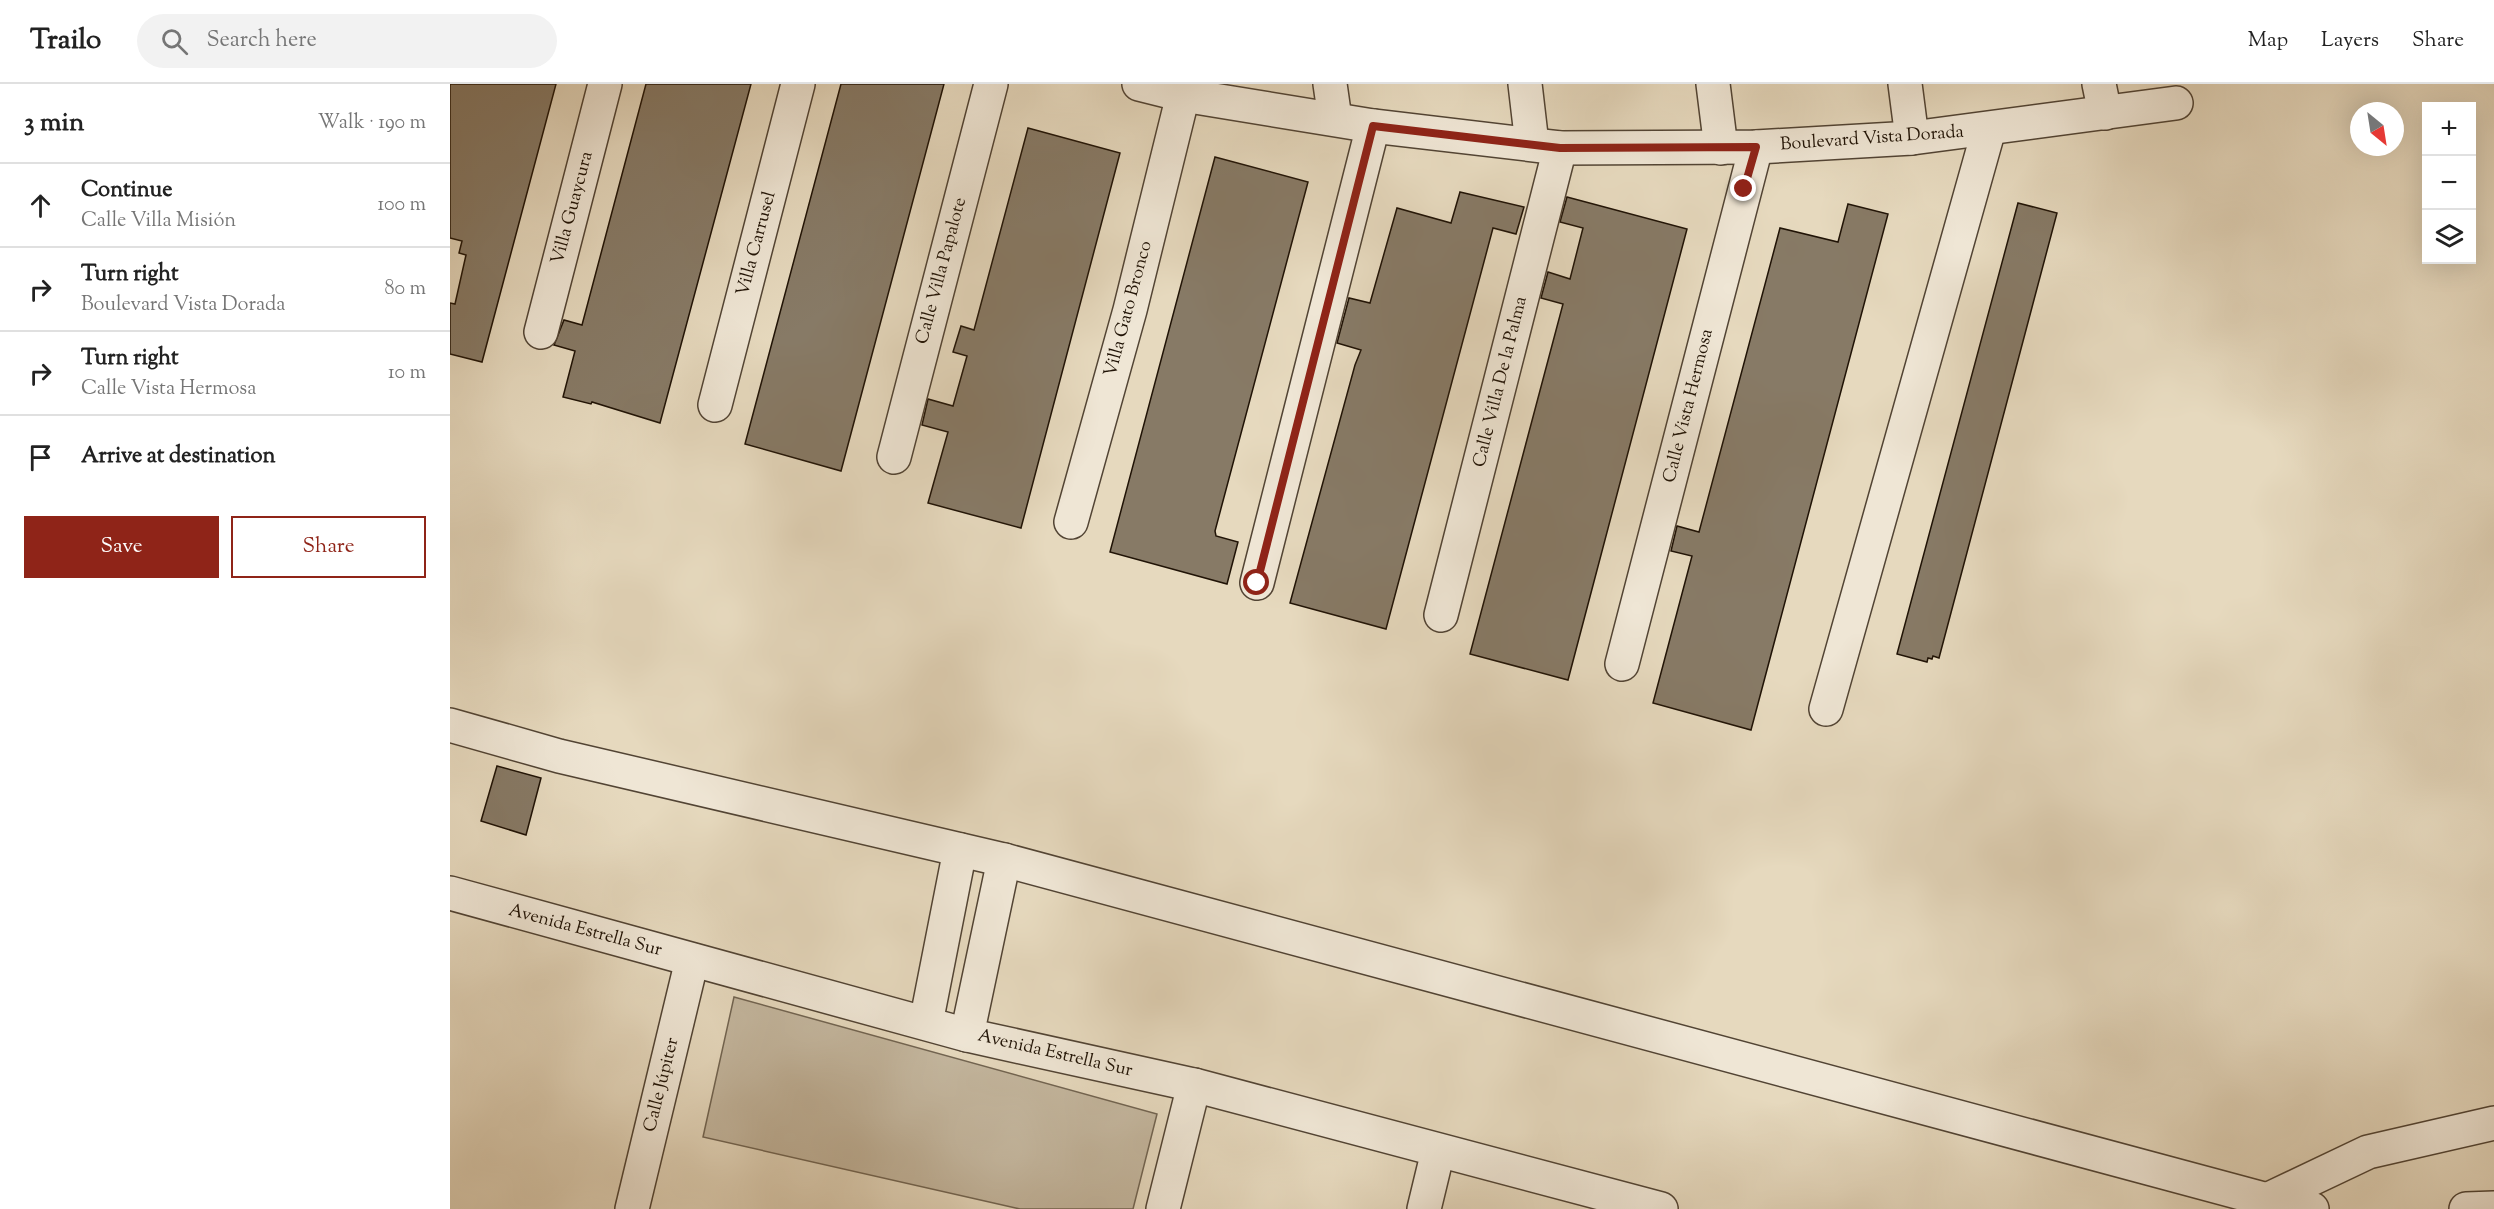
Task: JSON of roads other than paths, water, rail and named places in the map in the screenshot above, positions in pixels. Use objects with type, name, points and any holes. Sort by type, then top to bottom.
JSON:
[{"type":"street","name":"Villa Guaycura","points":[[541,332],[605,84]]},
{"type":"street","name":"Villa Carrusel","points":[[715,405],[798,84]]},
{"type":"street","name":"Calle Villa Papalote","points":[[894,457],[991,84]]},
{"type":"street","points":[[1330,84],[1335,119]]},
{"type":"street","points":[[1525,84],[1546,146]]},
{"type":"street","points":[[1713,84],[1721,148]]},
{"type":"street","points":[[1905,84],[1912,138]]},
{"type":"street","name":"Boulevard Vista Dorada","points":[[1142,85],[1183,95],[1373,126],[1546,146],[1721,148],[1912,138],[1989,129],[2102,98],[2176,103]]},
{"type":"street","name":"Villa Gato Bronco","points":[[1071,522],[1130,310],[1183,95]]},
{"type":"street","points":[[1257,583],[1373,126]]},
{"type":"street","points":[[1826,709],[1989,129]]},
{"type":"street","name":"Calle Villa De la Palma","points":[[1441,615],[1546,146]]},
{"type":"street","name":"Calle Vista Hermosa","points":[[1622,664],[1756,147]]},
{"type":"street","points":[[450,725],[559,756],[1004,860],[2267,1200],[2313,1209]]},
{"type":"street","points":[[926,1023],[960,850]]},
{"type":"street","points":[[967,1035],[1004,860]]},
{"type":"street","name":"Avenida Estrella Sur","points":[[450,896],[967,1035],[1194,1085],[1660,1209]]},
{"type":"street","name":"Calle Júpiter","points":[[633,1209],[692,960]]},
{"type":"street","points":[[1162,1209],[1194,1085]]},
{"type":"street","points":[[2267,1200],[2367,1152],[2494,1123]]},
{"type":"street","points":[[1425,1209],[1438,1151]]},
{"type":"street","points":[[2466,1209],[2494,1208]]}]
